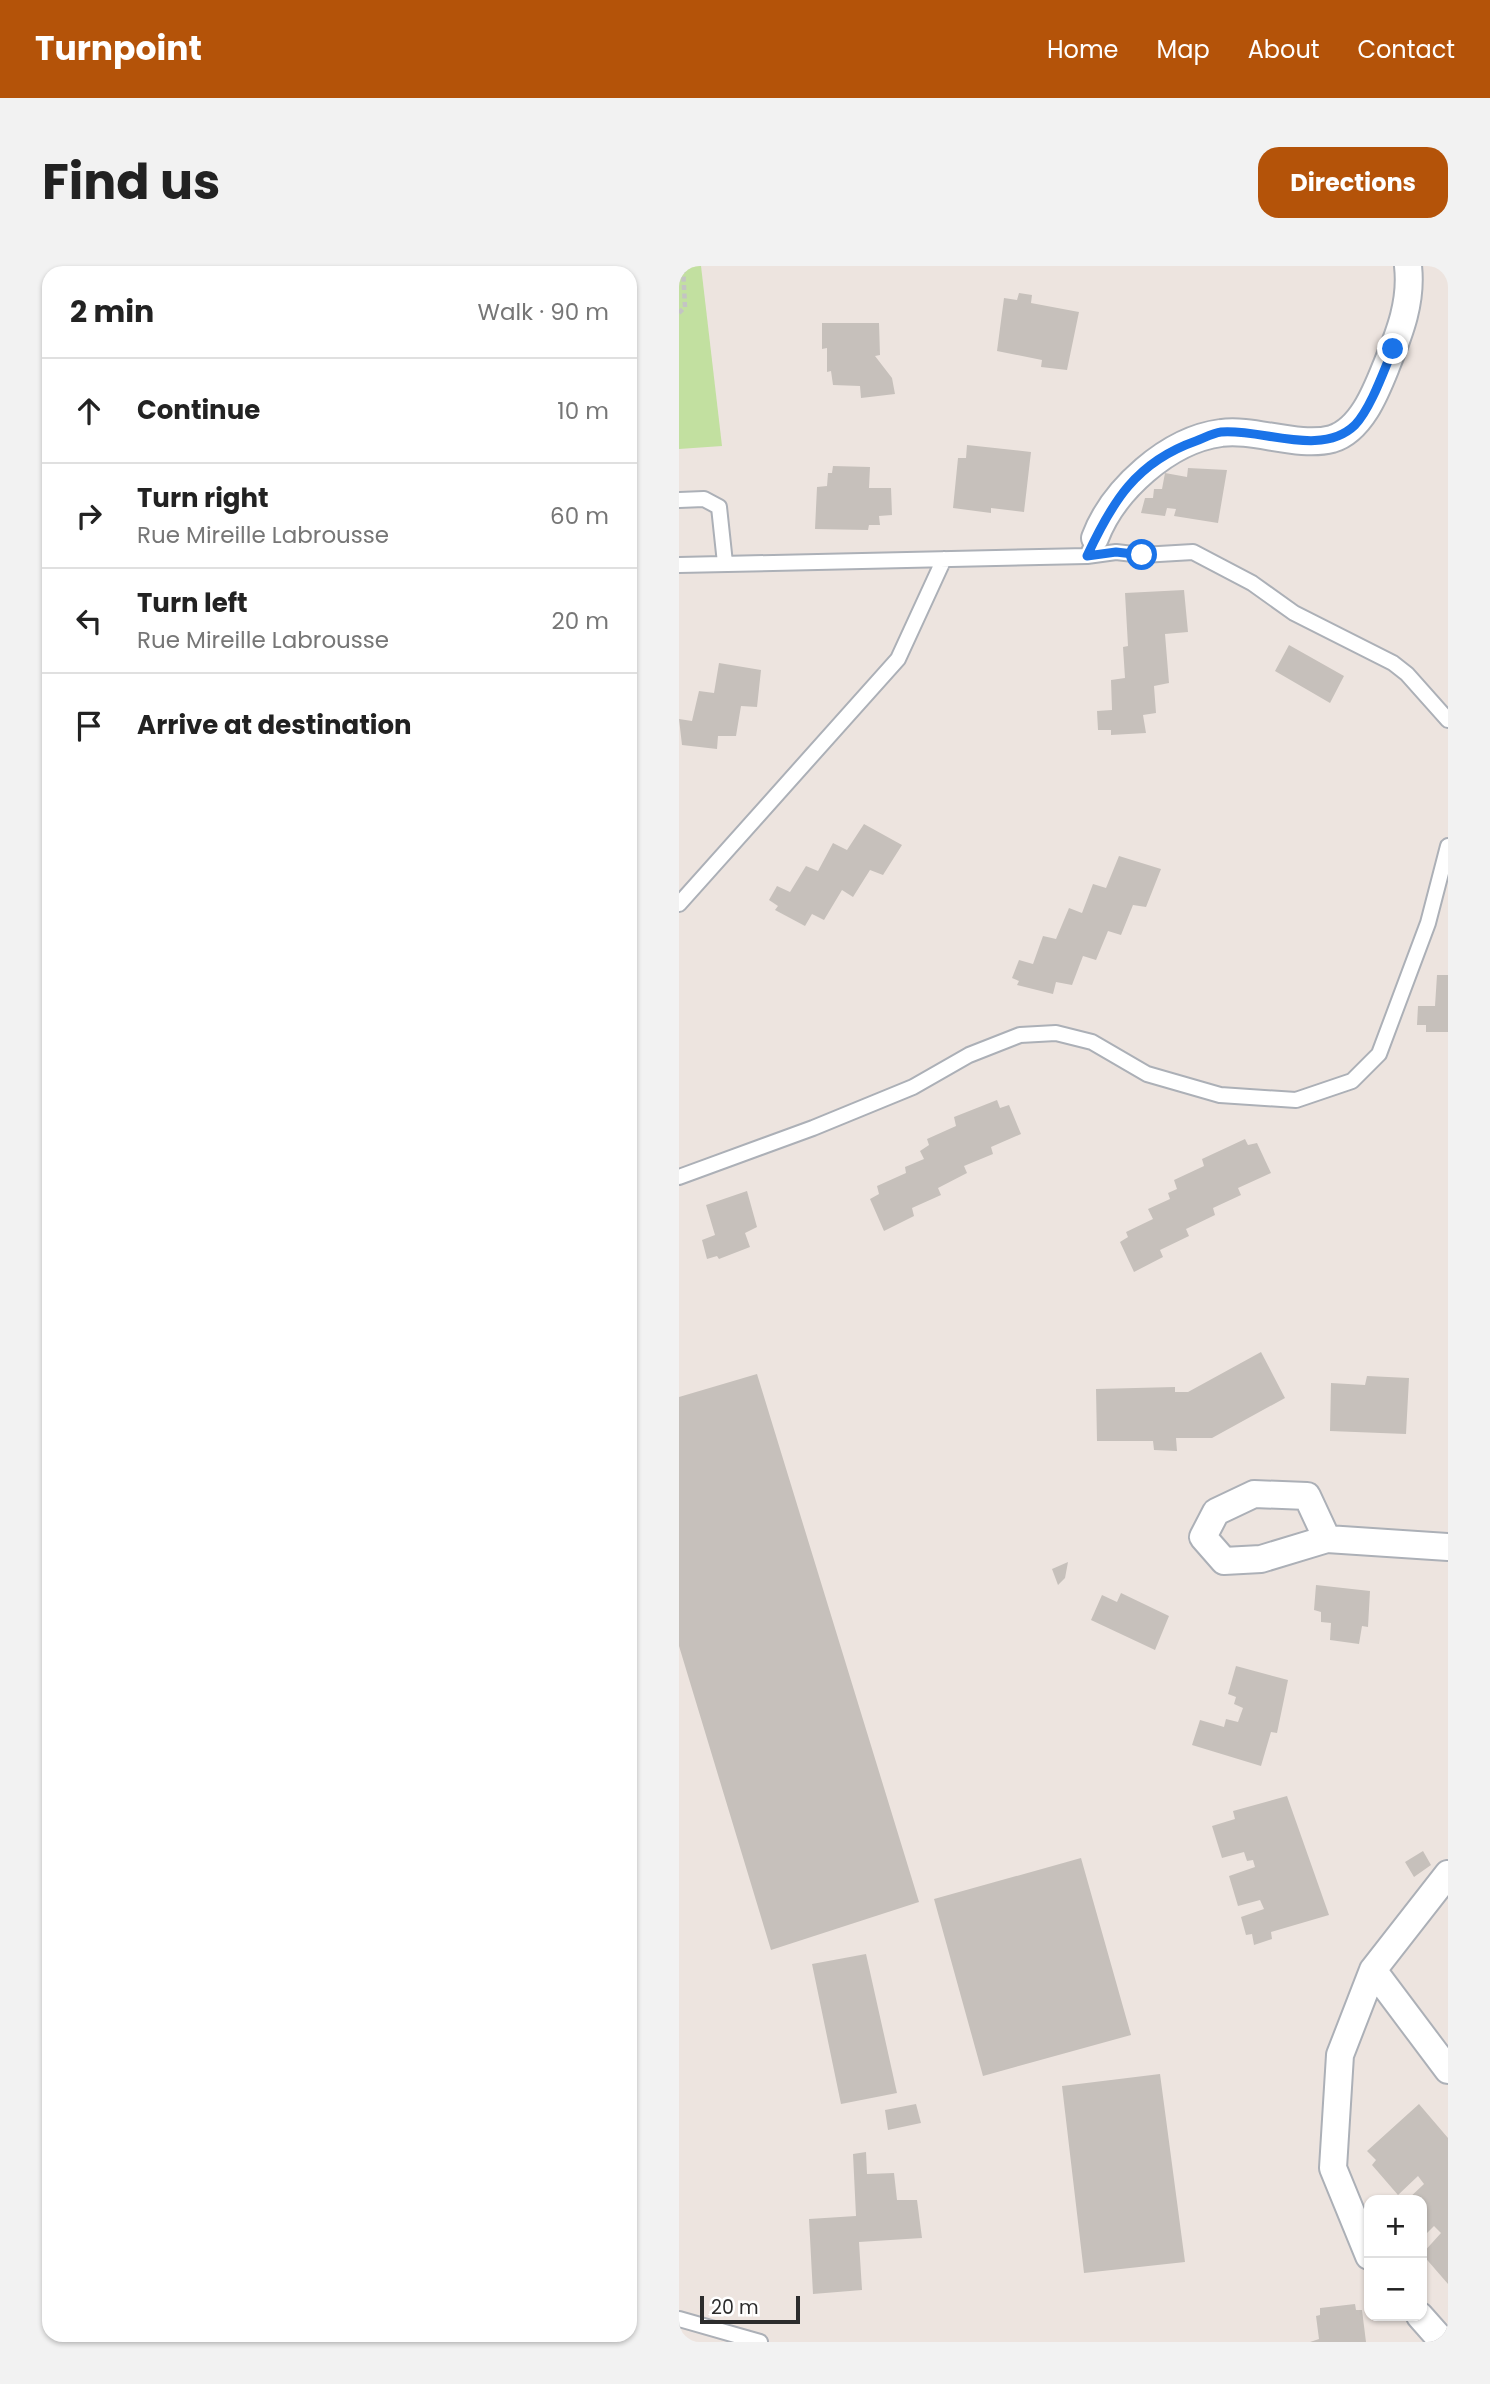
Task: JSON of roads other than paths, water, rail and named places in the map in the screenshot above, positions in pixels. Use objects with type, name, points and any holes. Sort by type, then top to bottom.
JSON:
[{"type":"street","points":[[1091,547],[1102,520],[1129,484],[1161,457],[1188,444],[1221,432],[1298,440],[1332,439],[1355,425],[1380,382],[1407,311],[1408,266]]},
{"type":"street","points":[[1327,1539],[1448,1547]]},
{"type":"street","points":[[1364,2244],[1333,2168],[1340,2055],[1373,1970],[1448,1874]]},
{"type":"street","points":[[1373,1970],[1448,2070]]},
{"type":"street","points":[[1424,2321],[1443,2342]]},
{"type":"lane","points":[[679,500],[705,499],[719,507],[725,563]]},
{"type":"lane","points":[[679,565],[944,559],[1091,547],[1142,555],[1193,552],[1252,583],[1294,613],[1393,663],[1407,674],[1447,721]]},
{"type":"lane","points":[[679,904],[898,659],[944,559]]},
{"type":"lane","points":[[679,1177],[813,1128],[913,1087],[969,1055],[1020,1035],[1056,1033],[1092,1042],[1147,1074],[1220,1095],[1296,1100],[1352,1081],[1379,1054],[1428,923],[1448,846]]},
{"type":"lane","points":[[679,2319],[759,2342]]}]
